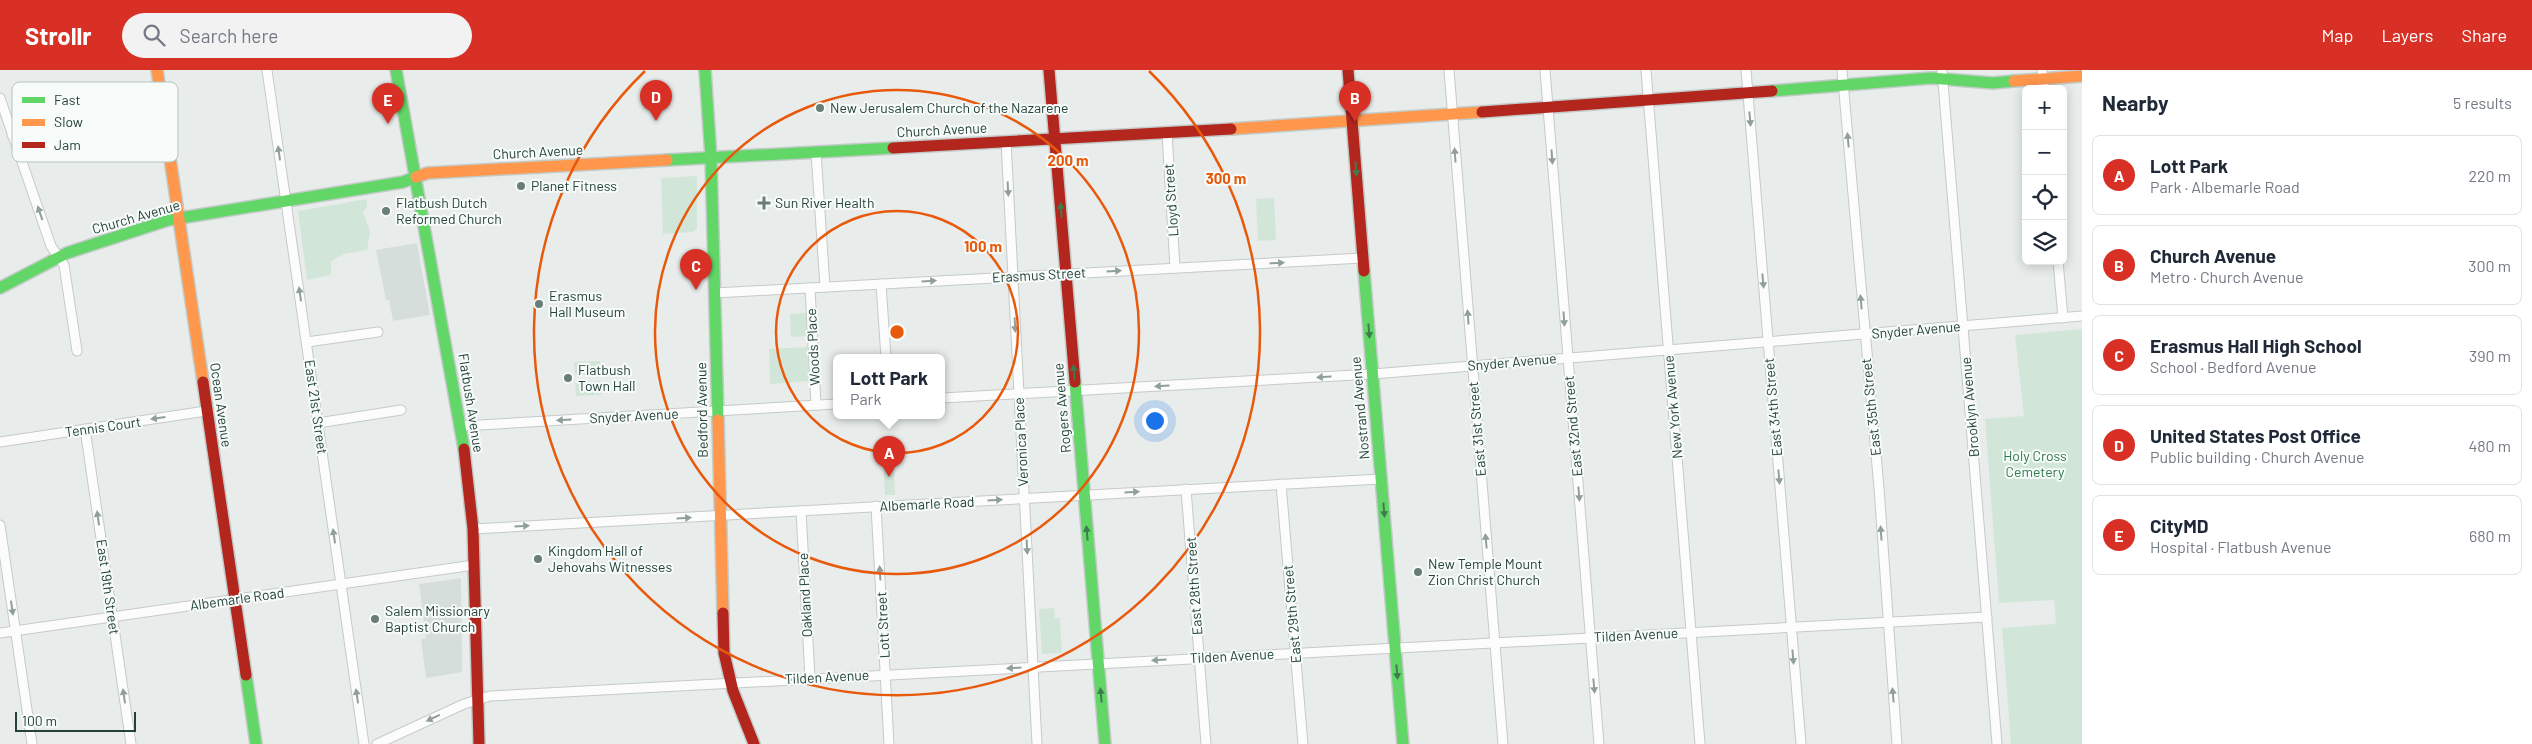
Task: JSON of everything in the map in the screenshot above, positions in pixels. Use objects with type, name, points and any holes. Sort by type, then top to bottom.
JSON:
[{"type":"main road","name":"Flatbush Avenue","points":[[396,70],[462,426],[473,529],[479,744]]},
{"type":"main road","name":"Bedford Avenue","points":[[705,70],[711,158],[724,653],[730,682],[754,744]]},
{"type":"main road","name":"Rogers Avenue","points":[[1049,70],[1104,744]]},
{"type":"main road","name":"Nostrand Avenue","points":[[1348,70],[1403,744]]},
{"type":"main road","name":"Church Avenue","points":[[0,288],[59,258],[158,223],[404,182],[428,173],[1055,139],[1548,108],[1748,94],[1942,74],[1993,83],[2082,76]]},
{"type":"main road","name":"Ocean Avenue","points":[[171,162],[256,744]]},
{"type":"street","name":"East 21st Street","points":[[267,70],[364,744]]},
{"type":"street","name":"East 31st Street","points":[[1449,70],[1503,744]]},
{"type":"street","name":"East 32nd Street","points":[[1545,70],[1599,744]]},
{"type":"street","name":"New York Avenue","points":[[1646,70],[1700,744]]},
{"type":"street","name":"East 34th Street","points":[[1746,70],[1801,744]]},
{"type":"street","name":"East 35th Street","points":[[1842,70],[1878,488],[1897,744]]},
{"type":"street","name":"Brooklyn Avenue","points":[[1942,74],[1997,744]]},
{"type":"street","points":[[0,98],[12,135]]},
{"type":"street","name":"Lloyd Street","points":[[1167,132],[1175,268]]},
{"type":"street","name":"Veronica Place","points":[[1006,141],[1037,744]]},
{"type":"street","points":[[816,152],[826,287]]},
{"type":"street","points":[[21,162],[51,246],[64,266],[78,351]]},
{"type":"street","name":"Erasmus Street","points":[[714,293],[1363,258]]},
{"type":"street","points":[[2058,265],[2063,318]]},
{"type":"street","points":[[880,284],[886,354]]},
{"type":"street","name":"Woods Place","points":[[810,288],[816,405]]},
{"type":"street","name":"Snyder Avenue","points":[[945,398],[1373,374],[2082,316]]},
{"type":"street","points":[[307,342],[378,332]]},
{"type":"street","name":"Snyder Avenue","points":[[462,426],[833,404]]},
{"type":"street","points":[[318,422],[401,410]]},
{"type":"street","name":"Tennis Court","points":[[0,442],[206,411]]},
{"type":"street","name":"East 19th Street","points":[[85,429],[131,744]]},
{"type":"street","name":"Albemarle Road","points":[[473,529],[1381,479]]},
{"type":"street","name":"East 29th Street","points":[[1281,484],[1302,744]]},
{"type":"street","name":"East 28th Street","points":[[1186,489],[1206,744]]},
{"type":"street","name":"Lott Street","points":[[876,506],[889,744]]},
{"type":"street","name":"Oakland Place","points":[[801,511],[810,678]]},
{"type":"street","points":[[0,525],[32,744]]},
{"type":"street","name":"Albemarle Road","points":[[0,633],[474,565]]},
{"type":"street","name":"Tilden Avenue","points":[[477,699],[730,682],[1987,617]]},
{"type":"street","points":[[377,744],[477,699]]},
{"type":"shaded area","points":[[417,243],[430,315],[393,321],[389,300],[386,300],[376,250]]},
{"type":"shaded area","points":[[461,578],[462,672],[426,678],[421,639],[426,638],[419,584]]},
{"type":"green space","points":[[697,176],[697,229],[692,232],[663,234],[661,178]]},
{"type":"green space","points":[[1274,198],[1276,240],[1258,241],[1256,199]]},
{"type":"green space","points":[[367,199],[367,207],[363,212],[370,231],[367,250],[344,254],[331,261],[331,275],[307,280],[298,211]]},
{"type":"green space","points":[[807,313],[809,336],[791,337],[790,314]]},
{"type":"green space","name":"Holy Cross Cemetery","points":[[2082,329],[2082,744],[2011,744],[2002,628],[2056,624],[2054,600],[1999,603],[1985,419],[2024,416],[2015,335]]},
{"type":"green space","points":[[807,347],[809,381],[770,384],[769,349]]},
{"type":"green space","points":[[600,361],[601,374],[575,375],[574,362]]},
{"type":"green space","points":[[601,381],[601,395],[576,396],[575,383]]},
{"type":"green space","points":[[883,453],[893,453],[895,495],[885,495]]},
{"type":"green space","points":[[1054,608],[1055,618],[1060,618],[1062,653],[1042,654],[1039,609]]},
{"type":"traffic: fast","points":[[396,70],[464,449]]},
{"type":"traffic: fast","points":[[705,70],[711,158],[718,420]]},
{"type":"traffic: fast","points":[[1772,91],[1931,78],[1993,83],[2014,81]]},
{"type":"traffic: fast","points":[[667,160],[893,148]]},
{"type":"traffic: fast","points":[[0,288],[67,253],[168,220],[403,182],[416,177]]},
{"type":"traffic: fast","points":[[1364,271],[1403,744]]},
{"type":"traffic: fast","points":[[1075,382],[1105,744]]},
{"type":"traffic: fast","points":[[246,675],[256,744]]},
{"type":"traffic: slow","points":[[157,70],[159,82]]},
{"type":"traffic: slow","points":[[2014,81],[2082,76]]},
{"type":"traffic: slow","points":[[1231,129],[1482,112]]},
{"type":"traffic: slow","points":[[416,177],[428,173],[667,160]]},
{"type":"traffic: slow","points":[[171,162],[203,382]]},
{"type":"traffic: slow","points":[[718,420],[723,613]]},
{"type":"traffic: jam","points":[[1049,70],[1075,382]]},
{"type":"traffic: jam","points":[[1348,70],[1364,271]]},
{"type":"traffic: jam","points":[[1482,112],[1772,91]]},
{"type":"traffic: jam","points":[[893,148],[1231,129]]},
{"type":"traffic: jam","points":[[203,382],[246,675]]},
{"type":"traffic: jam","points":[[464,449],[473,529],[479,744]]},
{"type":"traffic: jam","points":[[723,613],[724,653],[733,691],[754,744]]},
{"type":"place","name":"New Jerusalem Church of the Nazarene","points":[[820,108]]},
{"type":"place","name":"United States Post Office","points":[[656,121]]},
{"type":"place","name":"Church Avenue","points":[[1355,122]]},
{"type":"place","name":"CityMD","points":[[388,124]]},
{"type":"place","name":"Planet Fitness","points":[[521,186]]},
{"type":"place","name":"Sun River Health","points":[[764,203]]},
{"type":"place","name":"Flatbush Dutch Reformed Church","points":[[386,211]]},
{"type":"place","name":"Erasmus Hall High School","points":[[696,290]]},
{"type":"place","name":"Erasmus Hall Museum","points":[[539,304]]},
{"type":"place","name":"Flatbush Town Hall","points":[[568,378]]},
{"type":"place","name":"Lott Park","points":[[889,477]]},
{"type":"place","name":"Kingdom Hall of Jehovahs Witnesses","points":[[538,559]]},
{"type":"place","name":"New Temple Mount Zion Christ Church","points":[[1418,572]]},
{"type":"place","name":"Salem Missionary Baptist Church","points":[[375,619]]}]
